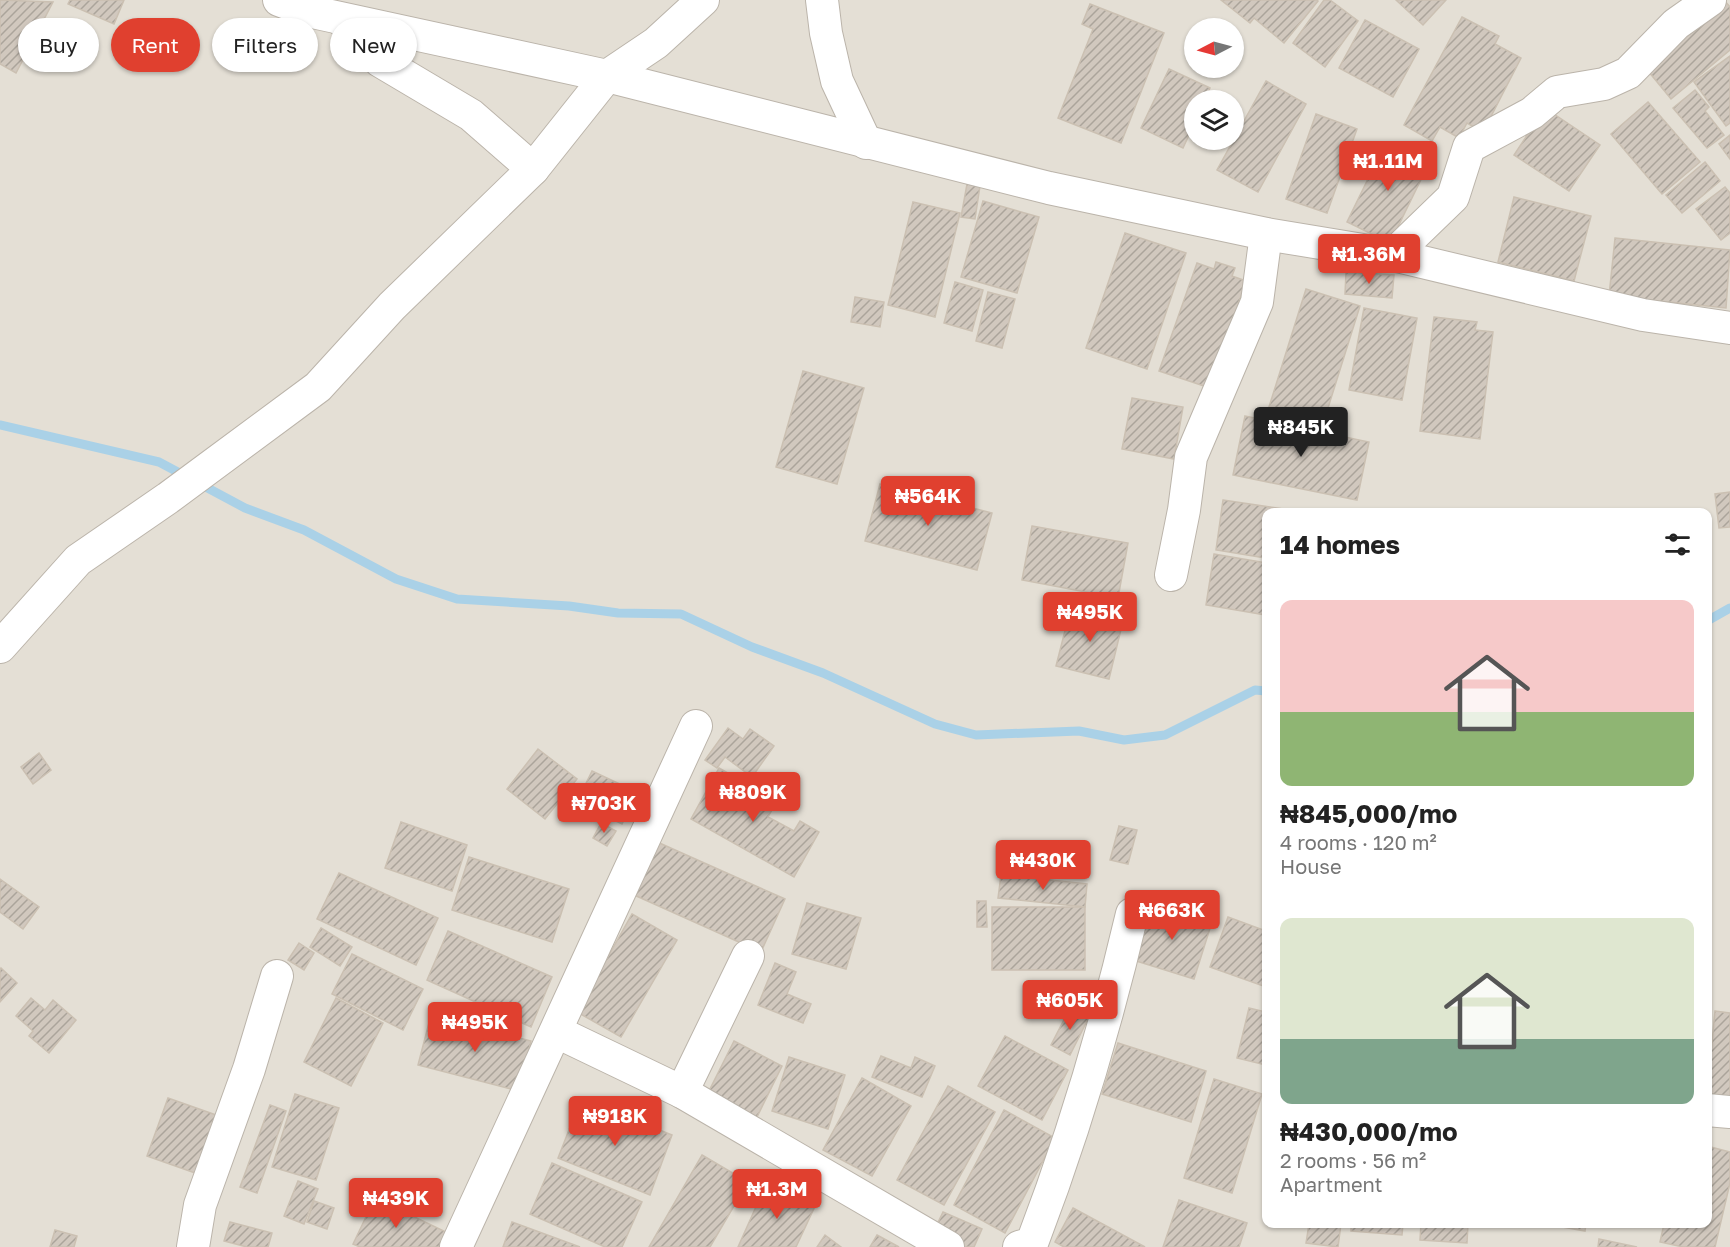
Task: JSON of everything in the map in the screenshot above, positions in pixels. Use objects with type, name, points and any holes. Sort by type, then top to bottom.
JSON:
[{"type":"street","points":[[279,0],[308,11],[340,18]]},
{"type":"street","points":[[0,646],[78,560],[168,498],[318,387],[393,306],[533,170],[607,76],[656,43],[703,0]]},
{"type":"street","points":[[822,0],[826,33],[837,81],[866,143]]},
{"type":"street","points":[[1393,255],[1453,197],[1469,147],[1532,113],[1557,92],[1604,84],[1628,73],[1676,24],[1710,0]]},
{"type":"street","points":[[417,35],[607,76],[1048,189],[1266,234],[1393,255],[1643,315],[1730,328]]},
{"type":"street","points":[[399,72],[471,115],[533,170]]},
{"type":"street","points":[[1171,575],[1184,510],[1191,457],[1257,302],[1266,234]]},
{"type":"street","points":[[456,1247],[696,726]]},
{"type":"street","points":[[1019,1247],[1032,1243],[1059,1172],[1116,984],[1132,914]]},
{"type":"street","points":[[682,1092],[748,956]]},
{"type":"street","points":[[193,1247],[200,1205],[249,1069],[277,976]]},
{"type":"street","points":[[557,1032],[682,1092],[948,1247]]},
{"type":"street","points":[[1712,1110],[1730,1112]]},
{"type":"shaded area","points":[[0,0],[1730,0],[1730,1247],[0,1247]]},
{"type":"building","points":[[0,0],[53,2],[45,18],[18,18],[18,69],[16,73],[0,64]]},
{"type":"building","points":[[70,0],[124,0],[116,18],[111,18],[111,23],[68,4]]},
{"type":"building","points":[[1221,0],[1318,1],[1284,43],[1254,18],[1250,23]]},
{"type":"building","points":[[1324,0],[1330,0],[1358,21],[1325,67],[1293,43]]},
{"type":"building","points":[[1396,0],[1446,0],[1423,25]]},
{"type":"building","points":[[1724,0],[1730,7],[1730,50],[1671,99],[1644,66]]},
{"type":"building","points":[[1090,4],[1164,33],[1121,143],[1058,118],[1093,29],[1082,24]]},
{"type":"building","points":[[1462,17],[1499,36],[1495,44],[1521,58],[1483,132],[1467,123],[1459,138],[1440,127],[1432,141],[1404,125]]},
{"type":"building","points":[[1365,20],[1419,49],[1393,97],[1339,68]]},
{"type":"building","points":[[1730,56],[1730,123],[1726,126],[1694,82]]},
{"type":"building","points":[[1169,69],[1184,78],[1210,88],[1209,90],[1184,90],[1183,148],[1141,128]]},
{"type":"building","points":[[1266,81],[1306,104],[1258,192],[1217,170],[1228,150],[1244,150],[1244,121]]},
{"type":"building","points":[[1695,90],[1709,107],[1705,111],[1724,135],[1707,148],[1673,108]]},
{"type":"building","points":[[1648,102],[1700,162],[1662,194],[1611,134]]},
{"type":"building","points":[[1545,108],[1600,145],[1569,191],[1514,155]]},
{"type":"building","points":[[1316,114],[1357,129],[1327,213],[1286,199]]},
{"type":"building","points":[[1730,135],[1730,159],[1719,144]]},
{"type":"building","points":[[1386,142],[1429,163],[1390,243],[1347,222]]},
{"type":"building","points":[[1705,162],[1720,181],[1682,213],[1666,195]]},
{"type":"building","points":[[967,184],[980,186],[975,219],[961,217]]},
{"type":"building","points":[[1725,187],[1730,193],[1730,233],[1721,240],[1696,209]]},
{"type":"building","points":[[1514,197],[1591,216],[1574,281],[1498,262]]},
{"type":"building","points":[[983,201],[1039,217],[1017,293],[961,277]]},
{"type":"building","points":[[913,202],[960,213],[935,317],[888,305]]},
{"type":"building","points":[[1125,233],[1186,253],[1147,369],[1086,348]]},
{"type":"building","points":[[1615,238],[1730,250],[1726,308],[1609,296]]},
{"type":"building","points":[[1216,262],[1235,268],[1232,276],[1246,281],[1210,388],[1159,371],[1197,263],[1214,269]]},
{"type":"building","points":[[1346,272],[1394,275],[1392,298],[1345,294]]},
{"type":"building","points":[[955,282],[983,290],[972,331],[944,323]]},
{"type":"building","points":[[1306,289],[1360,306],[1322,427],[1268,410]]},
{"type":"building","points":[[988,292],[1015,299],[1002,348],[976,341]]},
{"type":"building","points":[[855,297],[884,302],[880,327],[851,322]]},
{"type":"building","points":[[1364,308],[1417,318],[1402,400],[1349,390]]},
{"type":"building","points":[[1434,317],[1477,322],[1475,330],[1493,332],[1480,439],[1420,431]]},
{"type":"building","points":[[803,371],[864,388],[837,484],[776,467]]},
{"type":"building","points":[[1132,398],[1183,407],[1174,459],[1122,449]]},
{"type":"building","points":[[1245,416],[1369,442],[1357,500],[1233,475]]},
{"type":"building","points":[[880,484],[992,513],[977,570],[865,541]]},
{"type":"building","points":[[1730,492],[1730,527],[1719,528],[1715,494]]},
{"type":"building","points":[[1223,500],[1277,508],[1262,508],[1262,557],[1216,550]]},
{"type":"building","points":[[1032,526],[1128,543],[1118,598],[1022,580]]},
{"type":"building","points":[[1214,554],[1262,562],[1262,614],[1206,605]]},
{"type":"building","points":[[1071,607],[1123,621],[1109,679],[1056,666]]},
{"type":"building","points":[[728,728],[743,739],[750,729],[774,746],[752,777],[725,757],[717,768],[705,760]]},
{"type":"building","points":[[538,749],[577,779],[545,819],[507,789]]},
{"type":"building","points":[[39,753],[51,770],[33,784],[21,767]]},
{"type":"building","points":[[719,768],[777,801],[768,817],[794,831],[800,821],[819,832],[794,877],[691,819]]},
{"type":"building","points":[[592,771],[637,792],[622,824],[577,802]]},
{"type":"building","points":[[401,822],[467,845],[452,891],[385,868]]},
{"type":"building","points":[[601,823],[616,831],[607,846],[593,838]]},
{"type":"building","points":[[1119,826],[1137,830],[1128,864],[1110,860]]},
{"type":"building","points":[[655,841],[785,899],[761,952],[632,894]]},
{"type":"building","points":[[469,857],[569,889],[552,942],[452,910]]},
{"type":"building","points":[[339,873],[438,918],[416,965],[317,919]]},
{"type":"building","points":[[1001,875],[1087,884],[1085,907],[998,898]]},
{"type":"building","points":[[0,879],[39,907],[23,929],[0,912]]},
{"type":"building","points":[[977,901],[986,901],[987,927],[977,927]]},
{"type":"building","points":[[1151,902],[1212,922],[1194,979],[1133,960]]},
{"type":"building","points":[[807,903],[861,918],[846,969],[792,954]]},
{"type":"building","points":[[992,907],[1085,907],[1085,970],[992,970]]},
{"type":"building","points":[[632,914],[677,940],[621,1037],[577,1012]]},
{"type":"building","points":[[1228,917],[1262,930],[1262,986],[1210,967]]},
{"type":"building","points":[[321,928],[352,947],[340,966],[310,947]]},
{"type":"building","points":[[448,931],[552,977],[531,1027],[427,980]]},
{"type":"building","points":[[299,943],[314,953],[304,970],[288,960]]},
{"type":"building","points":[[352,954],[423,989],[403,1030],[332,994]]},
{"type":"building","points":[[775,963],[796,972],[787,994],[811,1004],[803,1023],[758,1005]]},
{"type":"building","points":[[1,968],[17,983],[0,1002],[0,970]]},
{"type":"building","points":[[31,998],[45,1010],[53,1000],[76,1020],[49,1053],[29,1036],[33,1031],[16,1016]]},
{"type":"building","points":[[336,998],[383,1023],[351,1086],[304,1062]]},
{"type":"building","points":[[1070,1008],[1089,1017],[1070,1055],[1051,1045]]},
{"type":"building","points":[[1249,1008],[1262,1011],[1262,1064],[1237,1058]]},
{"type":"building","points":[[1715,1011],[1730,1013],[1730,1097],[1712,1095],[1712,1042]]},
{"type":"building","points":[[431,1015],[531,1041],[519,1091],[418,1065]]},
{"type":"building","points":[[1005,1036],[1068,1070],[1042,1120],[978,1086]]},
{"type":"building","points":[[734,1041],[782,1066],[756,1119],[707,1095]]},
{"type":"building","points":[[1118,1043],[1206,1071],[1191,1122],[1102,1094]]},
{"type":"building","points":[[881,1056],[911,1068],[915,1057],[935,1066],[922,1097],[872,1077]]},
{"type":"building","points":[[789,1057],[845,1075],[828,1129],[772,1111]]},
{"type":"building","points":[[862,1078],[911,1106],[872,1176],[823,1150]]},
{"type":"building","points":[[1214,1079],[1262,1094],[1232,1193],[1184,1178]]},
{"type":"building","points":[[948,1086],[995,1112],[944,1205],[897,1180]]},
{"type":"building","points":[[295,1094],[339,1108],[316,1180],[272,1167]]},
{"type":"building","points":[[168,1098],[219,1116],[198,1174],[147,1156]]},
{"type":"building","points":[[581,1099],[672,1135],[650,1195],[558,1158]]},
{"type":"building","points":[[270,1105],[286,1111],[257,1193],[240,1187]]},
{"type":"building","points":[[1004,1110],[1055,1138],[1005,1233],[954,1205]]},
{"type":"building","points":[[1712,1147],[1730,1152],[1730,1183],[1715,1247],[1683,1247],[1660,1242],[1663,1228],[1712,1228]]},
{"type":"building","points":[[702,1155],[748,1182],[710,1247],[649,1247]]},
{"type":"building","points":[[552,1163],[642,1202],[622,1247],[605,1247],[530,1214]]},
{"type":"building","points":[[298,1181],[318,1189],[304,1224],[284,1216]]},
{"type":"building","points":[[767,1182],[816,1204],[796,1247],[738,1247]]},
{"type":"building","points":[[375,1198],[446,1232],[439,1247],[360,1247],[353,1244]]},
{"type":"building","points":[[1179,1200],[1247,1223],[1239,1247],[1163,1247]]},
{"type":"building","points":[[314,1201],[334,1208],[327,1229],[307,1222]]},
{"type":"building","points":[[1073,1208],[1145,1247],[1064,1247],[1055,1242]]},
{"type":"building","points":[[943,1212],[982,1229],[974,1247],[964,1247],[933,1233]]},
{"type":"building","points":[[230,1222],[272,1233],[268,1247],[247,1247],[224,1241]]},
{"type":"building","points":[[512,1222],[580,1247],[503,1247]]},
{"type":"building","points":[[1308,1228],[1340,1228],[1338,1247],[1306,1243]]},
{"type":"building","points":[[1351,1228],[1403,1228],[1402,1235],[1351,1231]]},
{"type":"building","points":[[1421,1228],[1468,1228],[1467,1243],[1420,1240]]},
{"type":"building","points":[[1568,1228],[1585,1228],[1585,1231]]},
{"type":"building","points":[[55,1230],[77,1236],[74,1247],[50,1247]]},
{"type":"building","points":[[825,1235],[841,1247],[817,1247]]},
{"type":"building","points":[[877,1235],[899,1247],[870,1247]]},
{"type":"building","points":[[1599,1239],[1637,1247],[1598,1247]]},
{"type":"waterway","points":[[0,425],[159,462],[245,508],[304,530],[396,579],[457,599],[569,606],[618,613],[681,614],[752,647],[823,673],[935,724],[976,735],[1079,731],[1124,740],[1165,735],[1255,690],[1262,691]]},
{"type":"waterway","points":[[1712,618],[1730,608]]}]
